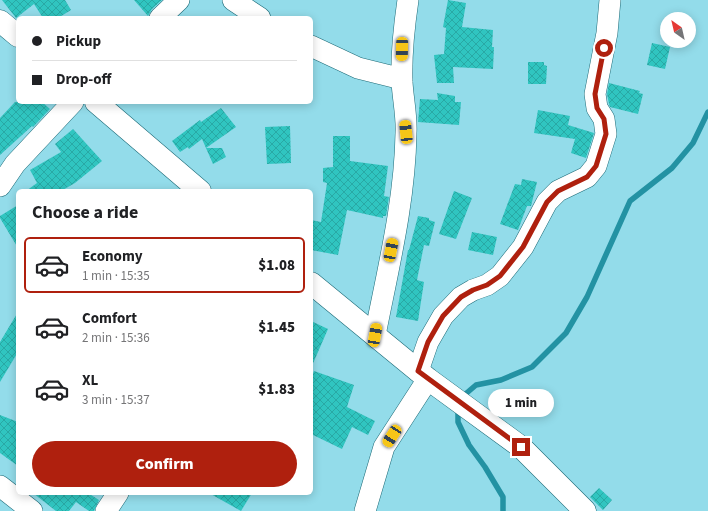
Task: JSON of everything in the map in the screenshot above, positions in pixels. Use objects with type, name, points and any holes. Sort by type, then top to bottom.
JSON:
[{"type":"street","points":[[162,16],[179,0]]},
{"type":"street","points":[[233,0],[257,16]]},
{"type":"street","points":[[375,335],[399,208],[406,132],[402,80],[403,38],[408,0]]},
{"type":"street","points":[[365,511],[384,447],[423,375],[428,342],[443,316],[461,297],[473,290],[487,285],[500,276],[523,247],[547,202],[558,191],[587,177],[596,166],[606,134],[604,119],[597,108],[595,94],[607,33],[610,0]]},
{"type":"street","points":[[0,21],[16,34]]},
{"type":"street","points":[[313,47],[358,68],[402,80]]},
{"type":"street","points":[[0,186],[15,164],[71,104]]},
{"type":"street","points":[[98,104],[198,189]]},
{"type":"street","points":[[313,285],[423,375],[521,447],[585,511]]},
{"type":"street","points":[[0,486],[32,511]]},
{"type":"street","points":[[106,511],[117,495]]},
{"type":"building","points":[[2,0],[65,0],[71,10],[61,16],[42,16],[34,4],[19,16],[16,16],[16,18]]},
{"type":"building","points":[[134,0],[162,0],[152,9],[148,16]]},
{"type":"building","points":[[448,0],[466,3],[462,27],[493,30],[493,69],[453,67],[454,83],[437,83],[434,55],[444,54],[446,28],[443,27]]},
{"type":"building","points":[[652,43],[660,45],[660,48],[670,48],[665,69],[647,65]]},
{"type":"building","points":[[528,62],[544,62],[544,65],[547,66],[546,84],[528,84]]},
{"type":"building","points":[[609,83],[640,91],[639,93],[643,94],[638,114],[610,107],[607,94]]},
{"type":"building","points":[[437,93],[455,96],[455,102],[461,102],[459,125],[418,122],[420,99],[438,100]]},
{"type":"building","points":[[15,102],[16,104],[44,104],[50,109],[33,127],[32,126],[0,155],[0,118]]},
{"type":"building","points":[[221,108],[236,127],[206,148],[222,148],[226,157],[213,164],[202,139],[189,149],[188,147],[180,152],[172,141],[200,120],[201,122]]},
{"type":"building","points":[[538,110],[570,116],[568,125],[594,133],[586,158],[571,153],[575,139],[534,133]]},
{"type":"building","points":[[290,126],[291,163],[267,164],[265,127]]},
{"type":"building","points":[[73,129],[102,161],[75,183],[64,189],[29,189],[37,183],[30,170],[61,152],[55,144]]},
{"type":"building","points":[[333,136],[350,136],[350,161],[388,166],[384,196],[389,197],[386,216],[383,216],[383,218],[347,210],[338,255],[313,250],[313,220],[321,222],[327,183],[323,182],[323,168],[333,167]]},
{"type":"building","points":[[522,179],[537,182],[531,206],[527,206],[518,230],[500,224],[515,184],[521,185]]},
{"type":"building","points":[[454,191],[472,198],[456,239],[439,234]]},
{"type":"building","points":[[16,206],[16,245],[0,218],[0,216]]},
{"type":"building","points":[[418,216],[429,218],[429,220],[435,222],[429,246],[424,245],[417,280],[424,282],[418,321],[396,317],[408,250]]},
{"type":"building","points":[[472,232],[497,237],[493,255],[468,250]]},
{"type":"building","points":[[16,315],[16,355],[0,382],[0,342]]},
{"type":"building","points":[[313,322],[328,329],[313,363]]},
{"type":"building","points":[[314,371],[354,385],[347,407],[375,421],[368,435],[352,427],[342,449],[313,435]]},
{"type":"building","points":[[0,415],[16,421],[16,465],[0,453]]},
{"type":"building","points":[[599,488],[612,500],[603,510],[590,497]]},
{"type":"building","points":[[36,495],[91,495],[99,500],[94,511],[89,511],[76,502],[69,511],[56,511]]},
{"type":"building","points":[[213,495],[251,495],[241,511]]},
{"type":"waterway","points":[[462,397],[476,385],[501,380],[532,367],[566,333],[587,297],[630,201],[672,168],[693,143],[708,112]]},
{"type":"waterway","points":[[458,408],[458,422],[469,445],[485,467],[503,497],[503,511]]},
{"type":"route","points":[[521,447],[418,371],[428,342],[443,316],[461,297],[473,290],[487,285],[500,276],[523,247],[547,202],[558,191],[587,177],[596,166],[606,134],[604,119],[597,108],[595,94],[604,48]]}]
